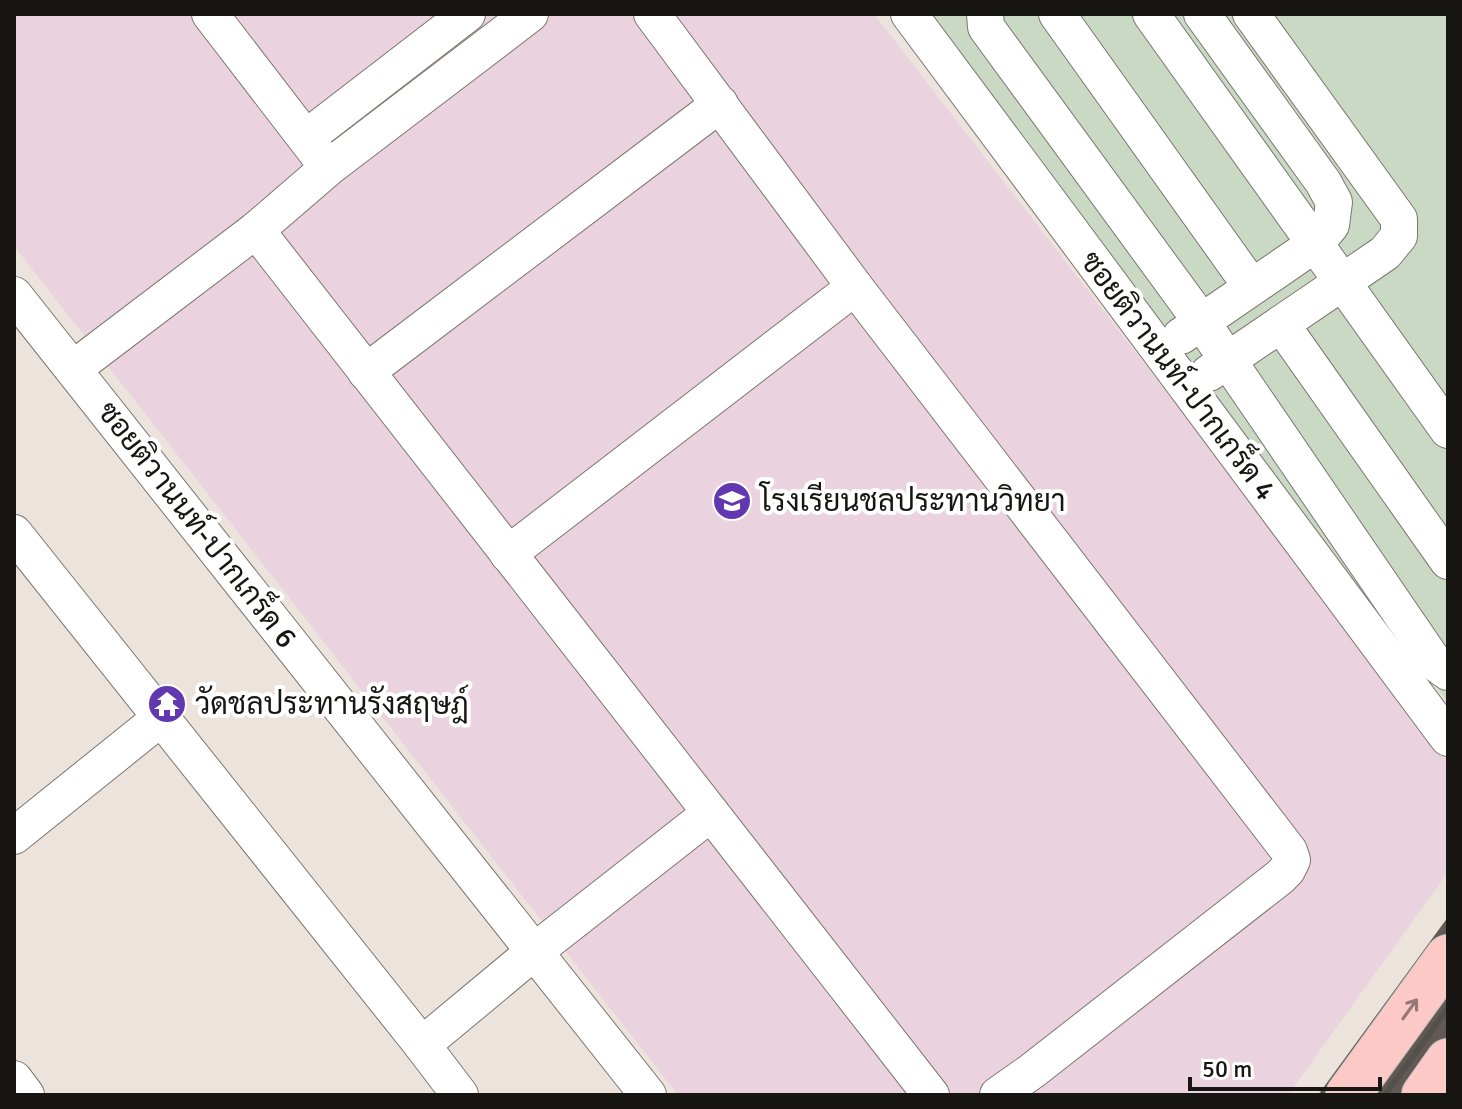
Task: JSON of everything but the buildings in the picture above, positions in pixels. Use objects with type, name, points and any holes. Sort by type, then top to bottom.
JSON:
[{"type":"main road","points":[[1348,1095],[1448,957]]},
{"type":"main road","points":[[1424,1095],[1448,1061]]},
{"type":"street","points":[[210,14],[328,168]]},
{"type":"street","points":[[73,369],[256,230],[328,168],[530,14]]},
{"type":"street","points":[[652,14],[855,287],[1285,844],[1292,860],[1280,877],[1042,1083],[998,1095]]},
{"type":"street","name":"ซอยติวานนท์-ปากเกร็ด 4","points":[[909,14],[1448,738]]},
{"type":"street","points":[[985,14],[986,27],[1201,321],[1434,662],[1448,672]]},
{"type":"street","points":[[1057,14],[1251,286]]},
{"type":"street","points":[[1151,14],[1448,430]]},
{"type":"street","points":[[1160,351],[1315,244],[1331,225],[1334,202],[1323,182],[1202,14]]},
{"type":"street","points":[[306,138],[449,20]]},
{"type":"street","points":[[1187,387],[1385,253],[1399,236],[1399,219],[1261,27],[1238,64]]},
{"type":"street","points":[[366,372],[720,104]]},
{"type":"street","points":[[256,230],[931,1095]]},
{"type":"street","points":[[508,554],[855,287]]},
{"type":"street","name":"ซอยติวานนท์-ปากเกร็ด 6","points":[[14,295],[525,960],[648,1095]]},
{"type":"street","points":[[1281,324],[1448,561]]},
{"type":"street","points":[[14,533],[162,717],[436,1033],[460,1095]]},
{"type":"street","points":[[14,836],[162,717]]},
{"type":"street","points":[[436,1033],[711,813]]},
{"type":"street","points":[[14,1079],[26,1095]]},
{"type":"shaded area","name":"โรงเรียนชลประทานวิทยา","points":[[14,14],[874,14],[1448,756],[1448,872],[1288,1095],[678,1095],[14,246]]},
{"type":"green space","points":[[896,14],[1448,14],[1448,702]]},
{"type":"railway","points":[[1385,1095],[1448,1008]]},
{"type":"place","name":"โรงเรียนชลประทานวิทยา","points":[[732,501]]},
{"type":"place","name":"วัดชลประทานรังสฤษฎ์","points":[[167,704]]}]
